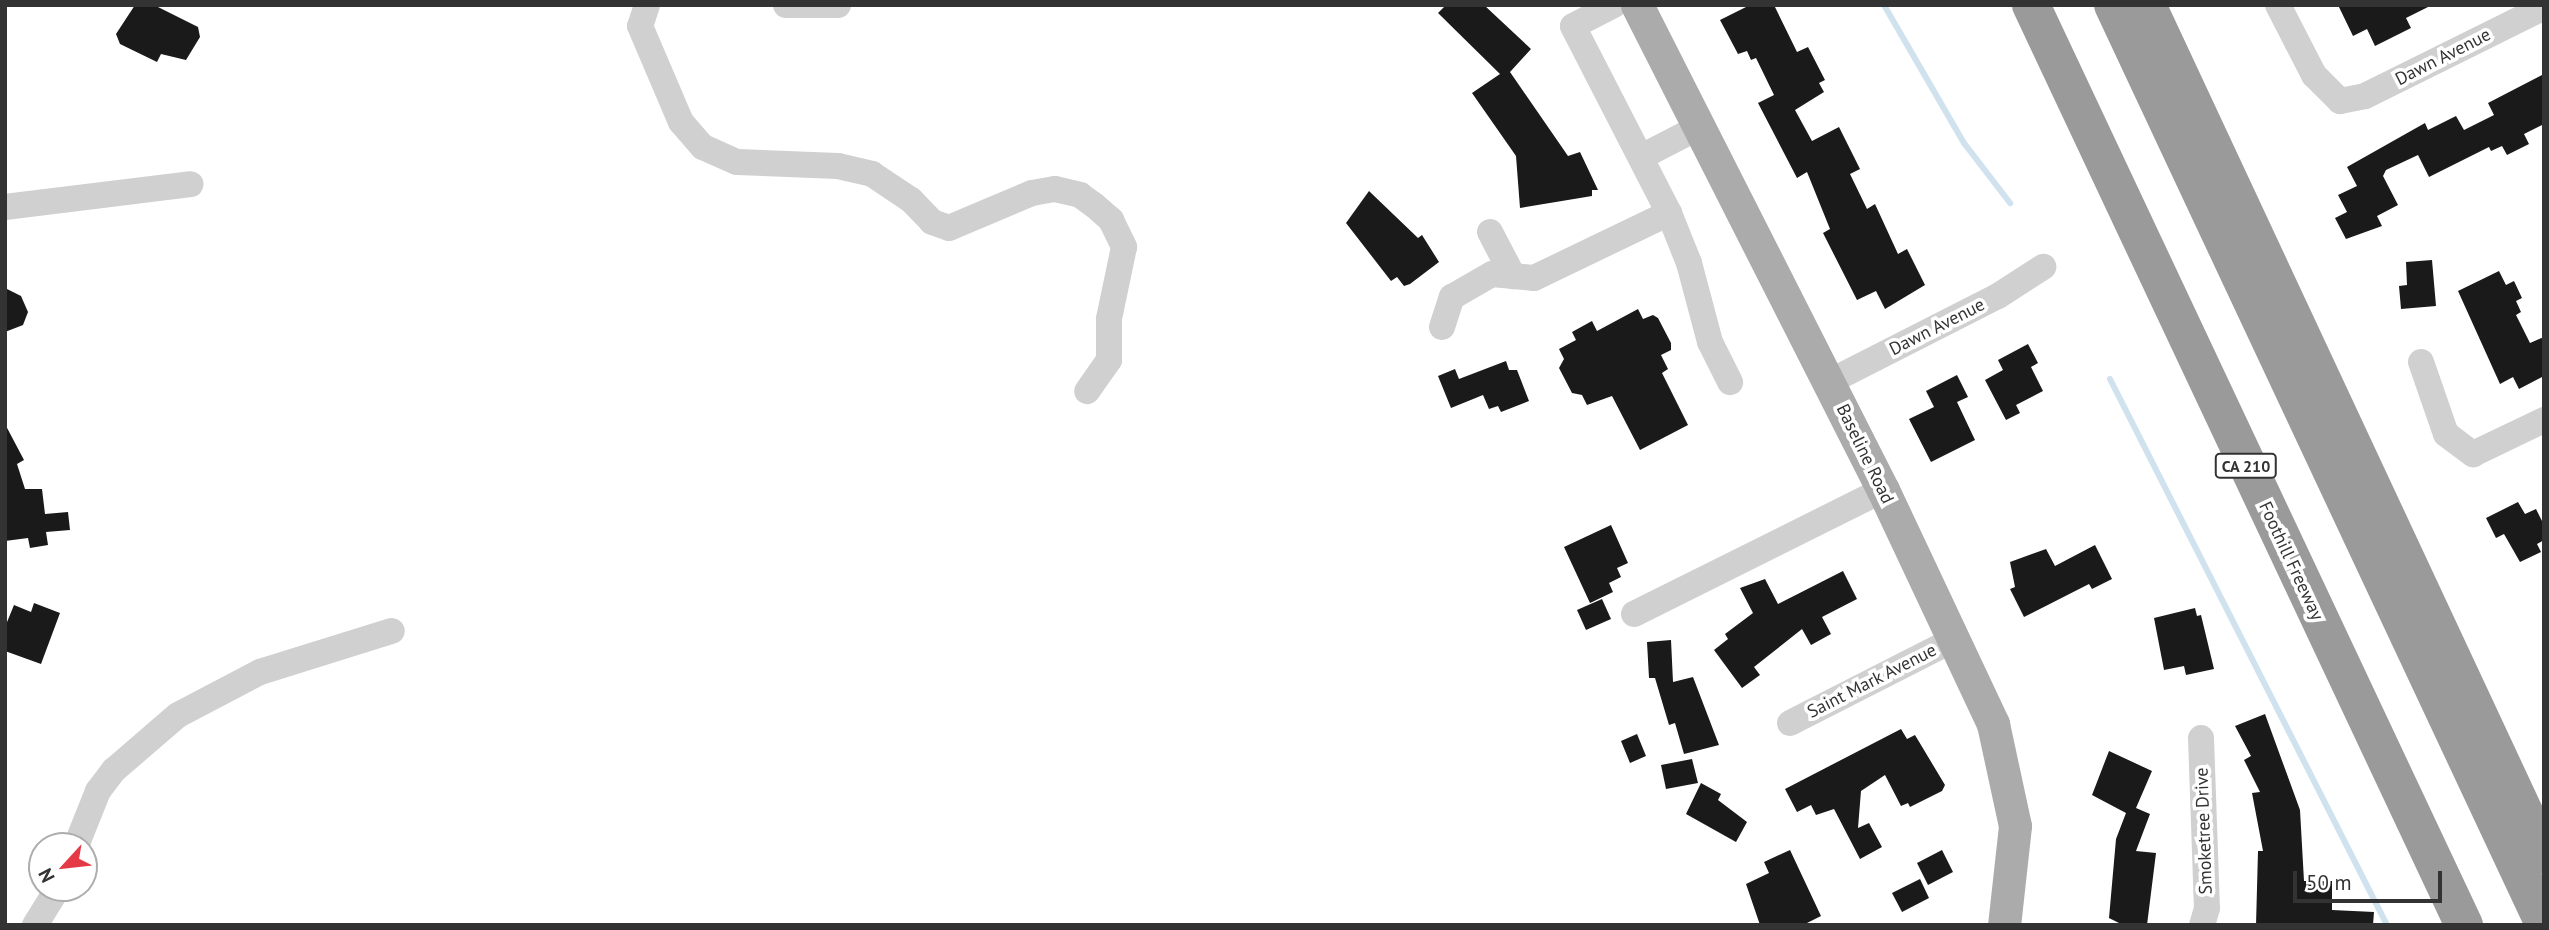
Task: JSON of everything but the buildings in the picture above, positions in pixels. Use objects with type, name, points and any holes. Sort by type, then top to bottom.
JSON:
[{"type":"highway","name":"Foothill Freeway","points":[[2031,5],[2464,925]]},
{"type":"highway","points":[[2055,5],[2487,925]]},
{"type":"highway","points":[[2113,5],[2544,924]]},
{"type":"highway","points":[[2147,5],[2544,855]]},
{"type":"main road","name":"Baseline Road","points":[[1637,5],[1883,490],[1993,724],[2007,771],[2015,826],[2004,925]]},
{"type":"street","points":[[647,5],[640,26],[681,122],[704,147],[737,162],[838,166],[872,174],[911,200],[932,222],[949,228],[1032,193],[1055,189],[1080,195],[1094,205],[1111,220],[1124,247],[1109,319],[1109,360],[1087,391]]},
{"type":"street","points":[[786,5],[838,5]]},
{"type":"street","points":[[1614,5],[1573,26],[1669,213],[1689,263],[1710,342],[1730,382]]},
{"type":"street","name":"Dawn Avenue","points":[[2278,5],[2314,75],[2340,101],[2365,96],[2544,7]]},
{"type":"street","points":[[1641,158],[1699,127]]},
{"type":"street","points":[[5,207],[191,184]]},
{"type":"street","points":[[1442,327],[1452,297],[1492,274],[1534,278],[1669,213]]},
{"type":"street","points":[[1490,232],[1513,276]]},
{"type":"street","name":"Dawn Avenue","points":[[1829,382],[1998,296],[2043,267]]},
{"type":"street","points":[[2421,362],[2446,434],[2473,454],[2544,419]]},
{"type":"street","points":[[1634,614],[1883,490]]},
{"type":"street","points":[[82,832],[98,791],[114,770],[178,715],[260,672],[392,631]]},
{"type":"street","name":"Saint Mark Avenue","points":[[1790,723],[1955,639]]},
{"type":"street","name":"Smoketree Drive","points":[[2201,737],[2207,908],[2202,925]]},
{"type":"street","points":[[35,925],[49,902]]},
{"type":"waterway","points":[[1884,5],[1964,143],[2010,203]]},
{"type":"waterway","points":[[2110,379],[2387,925]]}]
